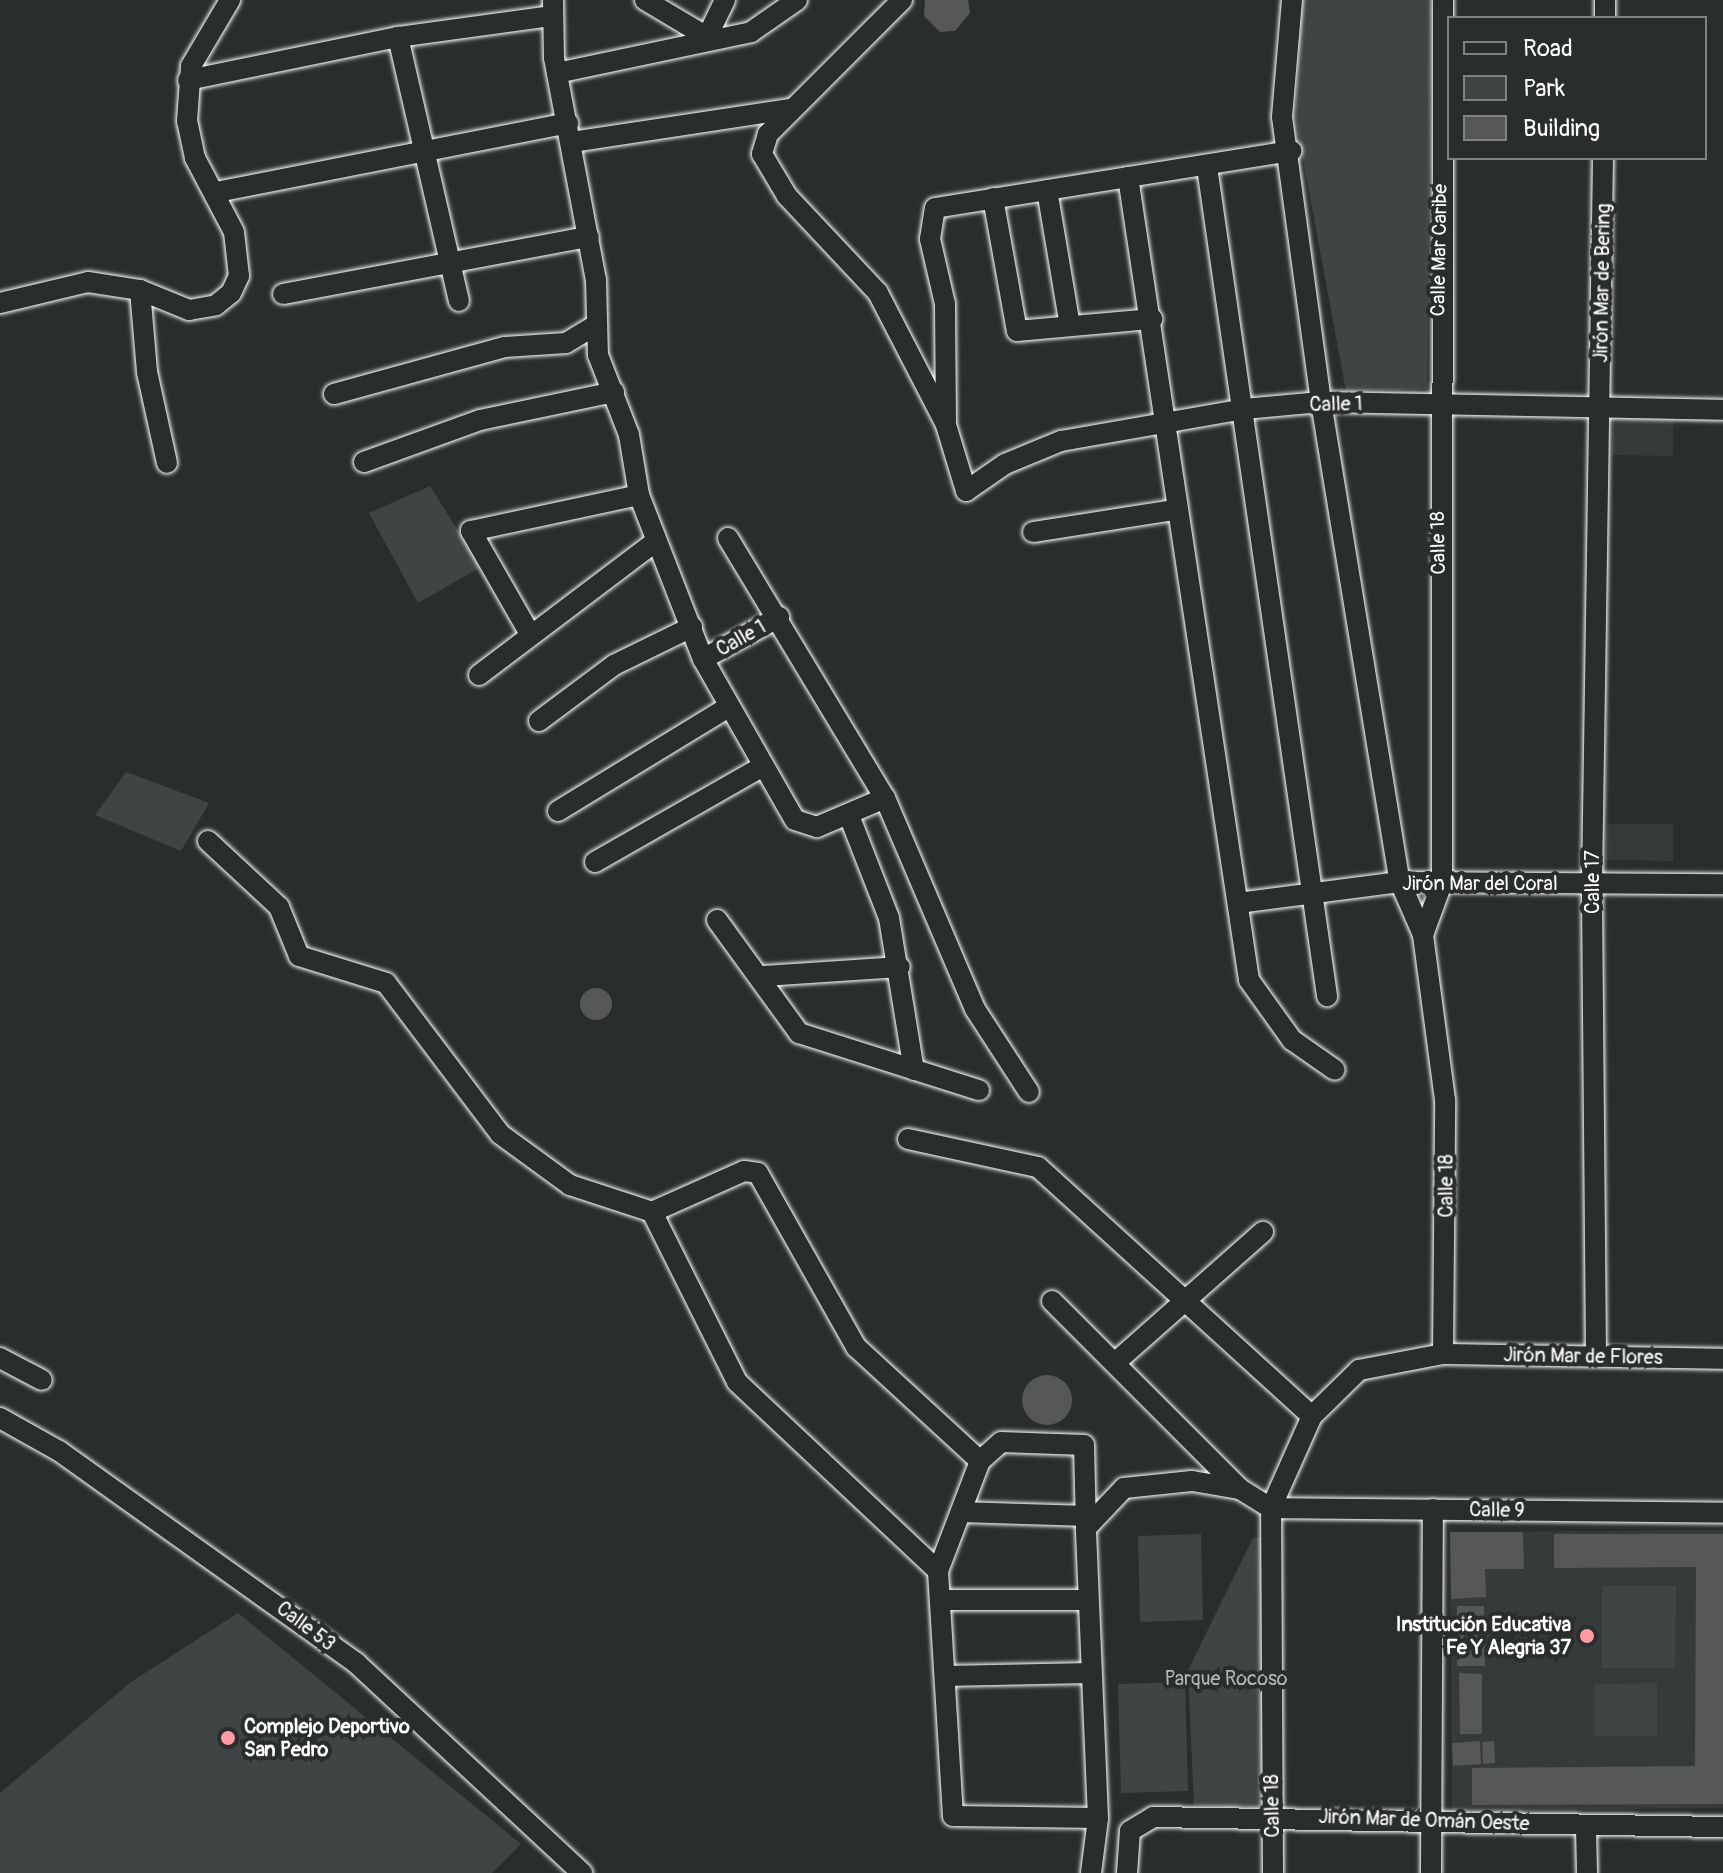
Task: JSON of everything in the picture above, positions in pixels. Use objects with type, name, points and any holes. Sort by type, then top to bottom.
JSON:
[{"type":"street","points":[[0,303],[71,283],[140,290],[189,310],[216,305],[231,293],[238,254],[217,192],[190,145],[188,80],[202,40],[230,0]]},
{"type":"street","points":[[645,0],[707,37]]},
{"type":"street","points":[[707,37],[725,0]]},
{"type":"street","points":[[557,73],[673,52],[707,37],[751,32],[797,0]]},
{"type":"street","points":[[902,0],[768,134],[762,154],[787,196],[878,293],[946,425]]},
{"type":"street","points":[[1292,0],[1282,117],[1291,151],[1321,402],[1400,882],[1423,935]]},
{"type":"street","name":"Calle Mar Caribe","points":[[1437,404],[1443,0]]},
{"type":"street","points":[[188,80],[553,8],[557,73],[589,237],[593,327],[614,392],[639,495],[703,659],[727,708],[806,828],[850,818],[885,798]]},
{"type":"street","points":[[398,37],[424,150],[454,258],[459,301]]},
{"type":"street","points":[[217,192],[424,150],[791,109]]},
{"type":"street","points":[[946,425],[945,304],[931,221],[935,208],[1207,167],[1291,151]]},
{"type":"street","name":"Jirón Mar de Bering","points":[[1601,409],[1603,160]]},
{"type":"street","points":[[1207,167],[1316,895],[1327,996]]},
{"type":"street","points":[[1128,177],[1152,319],[1174,510],[1249,980],[1292,1040],[1335,1070]]},
{"type":"street","points":[[1047,190],[1070,326]]},
{"type":"street","points":[[993,198],[1017,331],[1152,319]]},
{"type":"street","points":[[283,294],[454,258],[589,237]]},
{"type":"street","points":[[140,290],[147,372],[167,463]]},
{"type":"street","points":[[334,394],[505,347],[566,343],[593,327]]},
{"type":"street","points":[[364,462],[480,420],[614,392]]},
{"type":"street","name":"Calle 1","points":[[946,425],[966,491],[1005,464],[1061,441],[1244,409],[1321,402],[1723,410]]},
{"type":"street","name":"Calle 18","points":[[1273,1873],[1271,1508],[1312,1416],[1370,1364],[1443,1354],[1445,1100],[1423,935],[1442,883],[1437,404]]},
{"type":"street","name":"Calle 17","points":[[1596,1355],[1592,882],[1601,409]]},
{"type":"street","points":[[530,634],[471,531],[639,495]]},
{"type":"street","points":[[1033,532],[1174,510]]},
{"type":"street","points":[[728,538],[779,617],[885,798],[975,1009],[1029,1092]]},
{"type":"street","points":[[479,675],[655,542]]},
{"type":"street","name":"Calle 1","points":[[703,659],[779,617]]},
{"type":"street","points":[[539,721],[614,665],[692,627]]},
{"type":"street","points":[[558,811],[727,708]]},
{"type":"street","points":[[595,862],[763,766]]},
{"type":"street","points":[[850,818],[900,967],[914,1070]]},
{"type":"street","points":[[208,841],[279,907],[299,956],[386,983],[500,1134],[570,1185],[652,1212],[744,1171],[758,1173],[856,1347],[980,1461]]},
{"type":"street","name":"Jirón Mar del Coral","points":[[1238,903],[1400,882],[1723,884]]},
{"type":"street","points":[[717,920],[764,976],[799,1033],[979,1090]]},
{"type":"street","points":[[764,976],[900,967]]},
{"type":"street","points":[[908,1139],[1038,1167],[1312,1416]]},
{"type":"street","points":[[652,1212],[737,1382],[938,1571]]},
{"type":"street","points":[[1117,1361],[1263,1232]]},
{"type":"street","points":[[1052,1301],[1117,1361],[1240,1489],[1271,1508]]},
{"type":"street","name":"Jirón Mar de Flores","points":[[1443,1354],[1723,1359]]},
{"type":"street","points":[[0,1358],[42,1380]]},
{"type":"street","name":"Calle 53","points":[[0,1418],[59,1451],[356,1663],[582,1873]]},
{"type":"street","points":[[1091,1873],[1098,1818],[1090,1673],[1084,1445],[1001,1442],[980,1461],[938,1571],[953,1816],[1098,1818]]},
{"type":"street","points":[[1086,1522],[1111,1496],[1137,1483],[1240,1489]]},
{"type":"street","name":"Calle 9","points":[[1271,1508],[1723,1513]]},
{"type":"street","points":[[1431,1873],[1433,1509]]},
{"type":"street","points":[[961,1512],[1086,1522]]},
{"type":"street","points":[[940,1600],[1088,1600]]},
{"type":"street","points":[[945,1676],[1090,1673]]},
{"type":"street","name":"Jirón Mar de Omán Oeste","points":[[1127,1873],[1130,1831],[1153,1817],[1430,1817],[1586,1828],[1723,1827]]},
{"type":"street","points":[[1586,1828],[1587,1873]]},
{"type":"shaded area","points":[[1613,417],[1673,418],[1673,456],[1612,455]]},
{"type":"shaded area","points":[[1607,824],[1673,824],[1673,861],[1606,860]]},
{"type":"shaded area","name":"Institución Educativa Fe Y Alegria 37","points":[[1723,1530],[1723,1808],[1452,1811],[1450,1532]]},
{"type":"green space","points":[[1302,0],[1431,0],[1427,389],[1346,391],[1295,116]]},
{"type":"green space","points":[[430,486],[481,567],[418,603],[369,513]]},
{"type":"green space","points":[[126,772],[209,803],[181,851],[95,815]]},
{"type":"green space","points":[[1201,1534],[1203,1620],[1140,1622],[1138,1536]]},
{"type":"green space","name":"Parque Rocoso","points":[[1263,1537],[1266,1808],[1194,1805],[1188,1670],[1253,1538]]},
{"type":"green space","points":[[1602,1586],[1676,1586],[1675,1668],[1602,1668]]},
{"type":"green space","name":"Complejo Deportivo San Pedro","points":[[238,1613],[521,1844],[492,1873],[0,1873],[0,1793],[131,1682]]},
{"type":"green space","points":[[1185,1682],[1188,1791],[1121,1793],[1118,1684]]},
{"type":"green space","points":[[1657,1683],[1657,1736],[1595,1736],[1595,1684]]},
{"type":"building","points":[[925,0],[968,0],[970,13],[955,31],[940,32],[924,16]]},
{"type":"building","points":[[596,988],[607,993],[612,1004],[607,1015],[596,1020],[585,1015],[580,1004],[585,993]]},
{"type":"building","points":[[1047,1375],[1064,1383],[1072,1400],[1064,1417],[1047,1425],[1030,1417],[1022,1400],[1030,1383]]},
{"type":"building","points":[[1450,1532],[1523,1532],[1524,1569],[1485,1569],[1486,1597],[1451,1599]]},
{"type":"building","points":[[1554,1534],[1723,1534],[1723,1804],[1472,1805],[1472,1768],[1695,1766],[1696,1567],[1554,1568]]},
{"type":"building","points":[[1457,1606],[1484,1606],[1485,1666],[1457,1666]]},
{"type":"building","points":[[1459,1673],[1482,1674],[1482,1734],[1460,1734]]},
{"type":"building","points":[[1480,1741],[1481,1764],[1453,1766],[1452,1743]]},
{"type":"building","points":[[1494,1741],[1495,1763],[1483,1764],[1482,1742]]},
{"type":"place","name":"Institución Educativa Fe Y Alegria 37","points":[[1587,1636]]},
{"type":"place","name":"Complejo Deportivo San Pedro","points":[[228,1738]]}]
